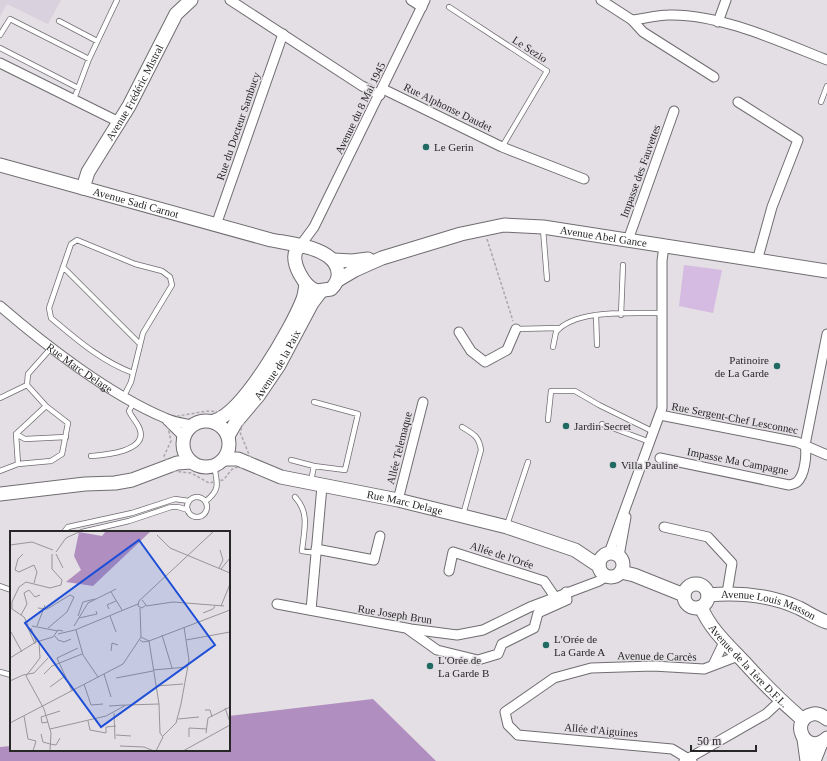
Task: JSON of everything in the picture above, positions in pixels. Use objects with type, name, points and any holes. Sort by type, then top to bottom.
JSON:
[{"type":"street","name":"Avenue Frédéric Mistral","points":[[83,188],[88,172],[119,122],[176,14],[192,0]]},
{"type":"street","name":"Rue Alphonse Daudet","points":[[230,0],[362,86],[381,92],[502,147],[584,179]]},
{"type":"street","points":[[411,0],[424,3]]},
{"type":"street","points":[[601,0],[632,20],[643,32],[714,76]]},
{"type":"street","points":[[718,22],[726,0]]},
{"type":"street","name":"Avenue du 8 Mai 1945","points":[[298,252],[314,227],[424,3]]},
{"type":"street","points":[[632,20],[669,14],[718,22],[765,36],[827,60]]},
{"type":"street","name":"Rue du Docteur Sambucy","points":[[216,225],[283,34]]},
{"type":"street","points":[[0,63],[119,122]]},
{"type":"street","points":[[738,102],[798,140],[772,207],[757,261]]},
{"type":"street","name":"Impasse des Fauvettes","points":[[628,240],[674,110]]},
{"type":"street","name":"Avenue Sadi Carnot","points":[[0,165],[272,240],[298,252]]},
{"type":"street","name":"Avenue Abel Gance","points":[[338,280],[354,270],[382,258],[484,228],[504,225],[543,228],[628,240],[827,271]]},
{"type":"street","name":"Avenue du 8 Mai 1945","points":[[314,227],[314,249]]},
{"type":"street","name":"Rue Joseph Brun","points":[[277,604],[408,629],[457,635],[483,630],[530,607],[566,592],[591,584],[610,564],[628,504],[662,408],[662,261],[664,246]]},
{"type":"street","points":[[314,249],[333,260],[337,267],[338,280],[331,289],[321,291],[314,290],[306,284],[298,252],[314,249]]},
{"type":"street","name":"Avenue Abel Gance","points":[[333,260],[352,261],[382,258]]},
{"type":"street","name":"Avenue de la Paix","points":[[214,421],[228,414],[250,390],[271,359],[304,298],[306,284]]},
{"type":"street","name":"Avenue de la Paix","points":[[229,440],[236,422],[258,396],[279,365],[312,303],[321,291]]},
{"type":"street","name":"Rue Marc Delage","points":[[0,306],[52,347],[95,378],[124,396],[166,418],[192,425]]},
{"type":"street","points":[[459,332],[470,351],[485,362],[507,350],[516,329]]},
{"type":"street","name":"Impasse Ma Campagne","points":[[660,458],[789,485],[796,483],[801,478],[807,452],[804,445],[824,366],[827,334]]},
{"type":"street","name":"Allée Telemaque","points":[[398,500],[423,402]]},
{"type":"street","name":"Rue Sergent-Chef Lesconnec","points":[[660,415],[797,442],[827,455]]},
{"type":"street","name":"Rue Marc Delage","points":[[166,418],[183,440]]},
{"type":"street","points":[[3,493],[85,484],[115,483],[132,480],[177,463],[191,462],[202,467],[219,462],[229,449],[229,440],[220,425],[214,421],[206,420],[192,425],[174,453],[166,459],[130,472],[85,484]]},
{"type":"street","points":[[183,440],[185,454],[191,462]]},
{"type":"street","name":"Rue Marc Delage","points":[[229,440],[247,462]]},
{"type":"street","name":"Rue Marc Delage","points":[[219,462],[238,459],[271,474],[463,515],[563,545],[583,548],[610,564]]},
{"type":"street","points":[[311,610],[316,551],[321,515],[316,484]]},
{"type":"street","points":[[664,527],[708,537],[732,563],[727,593]]},
{"type":"street","points":[[316,551],[374,560],[380,536]]},
{"type":"street","name":"Allée de l'Orée","points":[[449,571],[453,552],[544,581],[555,597]]},
{"type":"street","points":[[610,564],[685,592]]},
{"type":"street","points":[[693,585],[701,586],[708,595],[706,602],[700,607],[694,608],[687,605],[685,592],[693,585]]},
{"type":"street","points":[[408,629],[436,650],[478,660],[498,654],[502,644],[534,628],[538,613],[567,600],[566,592]]},
{"type":"street","name":"Avenue Louis Masson","points":[[708,595],[727,593],[769,597],[826,620]]},
{"type":"street","name":"Avenue de la 1ère D.F.L.","points":[[700,607],[706,618],[724,642],[780,701],[803,720]]},
{"type":"street","points":[[713,665],[724,642]]},
{"type":"street","name":"Avenue de Carcès","points":[[508,725],[505,712],[554,678],[591,668],[653,666],[704,669],[738,656]]},
{"type":"street","points":[[688,760],[766,714],[780,701]]},
{"type":"street","points":[[807,761],[804,739],[800,729],[803,720],[807,716],[824,714]]},
{"type":"street","name":"Allée d'Aiguines","points":[[508,725],[518,735],[672,748],[688,760]]},
{"type":"street","points":[[804,739],[810,743],[824,741]]},
{"type":"street","points":[[814,761],[824,741]]},
{"type":"lane","points":[[74,99],[89,59],[117,0]]},
{"type":"lane","name":"Le Sezio","points":[[449,7],[547,70],[502,147]]},
{"type":"lane","points":[[0,36],[10,19],[89,59]]},
{"type":"lane","points":[[59,21],[98,41]]},
{"type":"lane","points":[[0,48],[78,88]]},
{"type":"lane","points":[[821,102],[827,86]]},
{"type":"lane","points":[[543,228],[547,279]]},
{"type":"lane","points":[[124,396],[131,382],[139,343],[143,333],[172,285],[170,277],[162,271],[135,264],[77,240],[71,244],[49,308],[51,318],[85,346],[114,366],[132,373]]},
{"type":"lane","points":[[621,315],[623,265]]},
{"type":"lane","points":[[63,267],[139,343]]},
{"type":"lane","points":[[553,347],[556,332],[570,320],[596,315],[663,313]]},
{"type":"lane","points":[[596,315],[597,345]]},
{"type":"lane","points":[[516,329],[559,328]]},
{"type":"lane","points":[[0,471],[18,464],[51,461],[62,454],[68,423],[46,406],[27,385],[28,374],[52,347]]},
{"type":"lane","points":[[0,398],[27,385]]},
{"type":"lane","points":[[548,420],[550,391],[575,390],[599,405],[654,432]]},
{"type":"lane","points":[[90,456],[118,453],[132,447],[140,439],[141,432],[129,411],[134,402]]},
{"type":"lane","points":[[291,460],[314,466],[345,470],[358,414],[314,402]]},
{"type":"lane","points":[[16,434],[46,406]]},
{"type":"lane","points":[[602,424],[650,442]]},
{"type":"lane","points":[[462,427],[476,435],[480,440],[481,450],[463,515]]},
{"type":"lane","points":[[16,434],[25,439],[66,437]]},
{"type":"lane","points":[[16,434],[18,464]]},
{"type":"lane","points":[[206,501],[216,492],[219,462]]},
{"type":"lane","points":[[507,527],[528,462]]},
{"type":"lane","points":[[314,466],[316,484]]},
{"type":"lane","points":[[65,531],[68,527],[132,513],[175,499],[190,501],[197,497],[206,501],[208,507],[203,515],[194,516],[188,510],[178,507],[171,507],[129,521],[86,531]]},
{"type":"lane","points":[[295,497],[302,505],[305,513],[302,551],[316,551]]},
{"type":"lane","points":[[188,510],[190,501]]},
{"type":"lane","points":[[0,586],[10,590]]},
{"type":"lane","points":[[0,672],[10,675]]},
{"type":"path","points":[[484,228],[516,329]]},
{"type":"path","points":[[178,416],[206,411],[221,412],[229,406]]},
{"type":"path","points":[[171,467],[173,471],[191,472],[209,483],[223,480],[232,468],[247,462],[240,432],[246,420]]},
{"type":"path","points":[[164,456],[172,441],[168,428]]},
{"type":"shaded area","points":[[0,0],[61,0],[48,24],[7,4],[0,16]]},
{"type":"shaded area","points":[[684,265],[722,270],[713,313],[679,306]]},
{"type":"shaded area","points":[[373,699],[436,761],[0,761],[0,747],[10,746],[10,751],[230,751],[230,716]]},
{"type":"place","name":"Le Gerin","points":[[426,147]]},
{"type":"place","name":"Patinoire de La Garde","points":[[777,366]]},
{"type":"place","name":"Jardin Secret","points":[[566,426]]},
{"type":"place","name":"Villa Pauline","points":[[613,465]]},
{"type":"place","name":"L'Orée de La Garde A","points":[[546,645]]},
{"type":"place","name":"L'Orée de La Garde B","points":[[430,666]]}]
